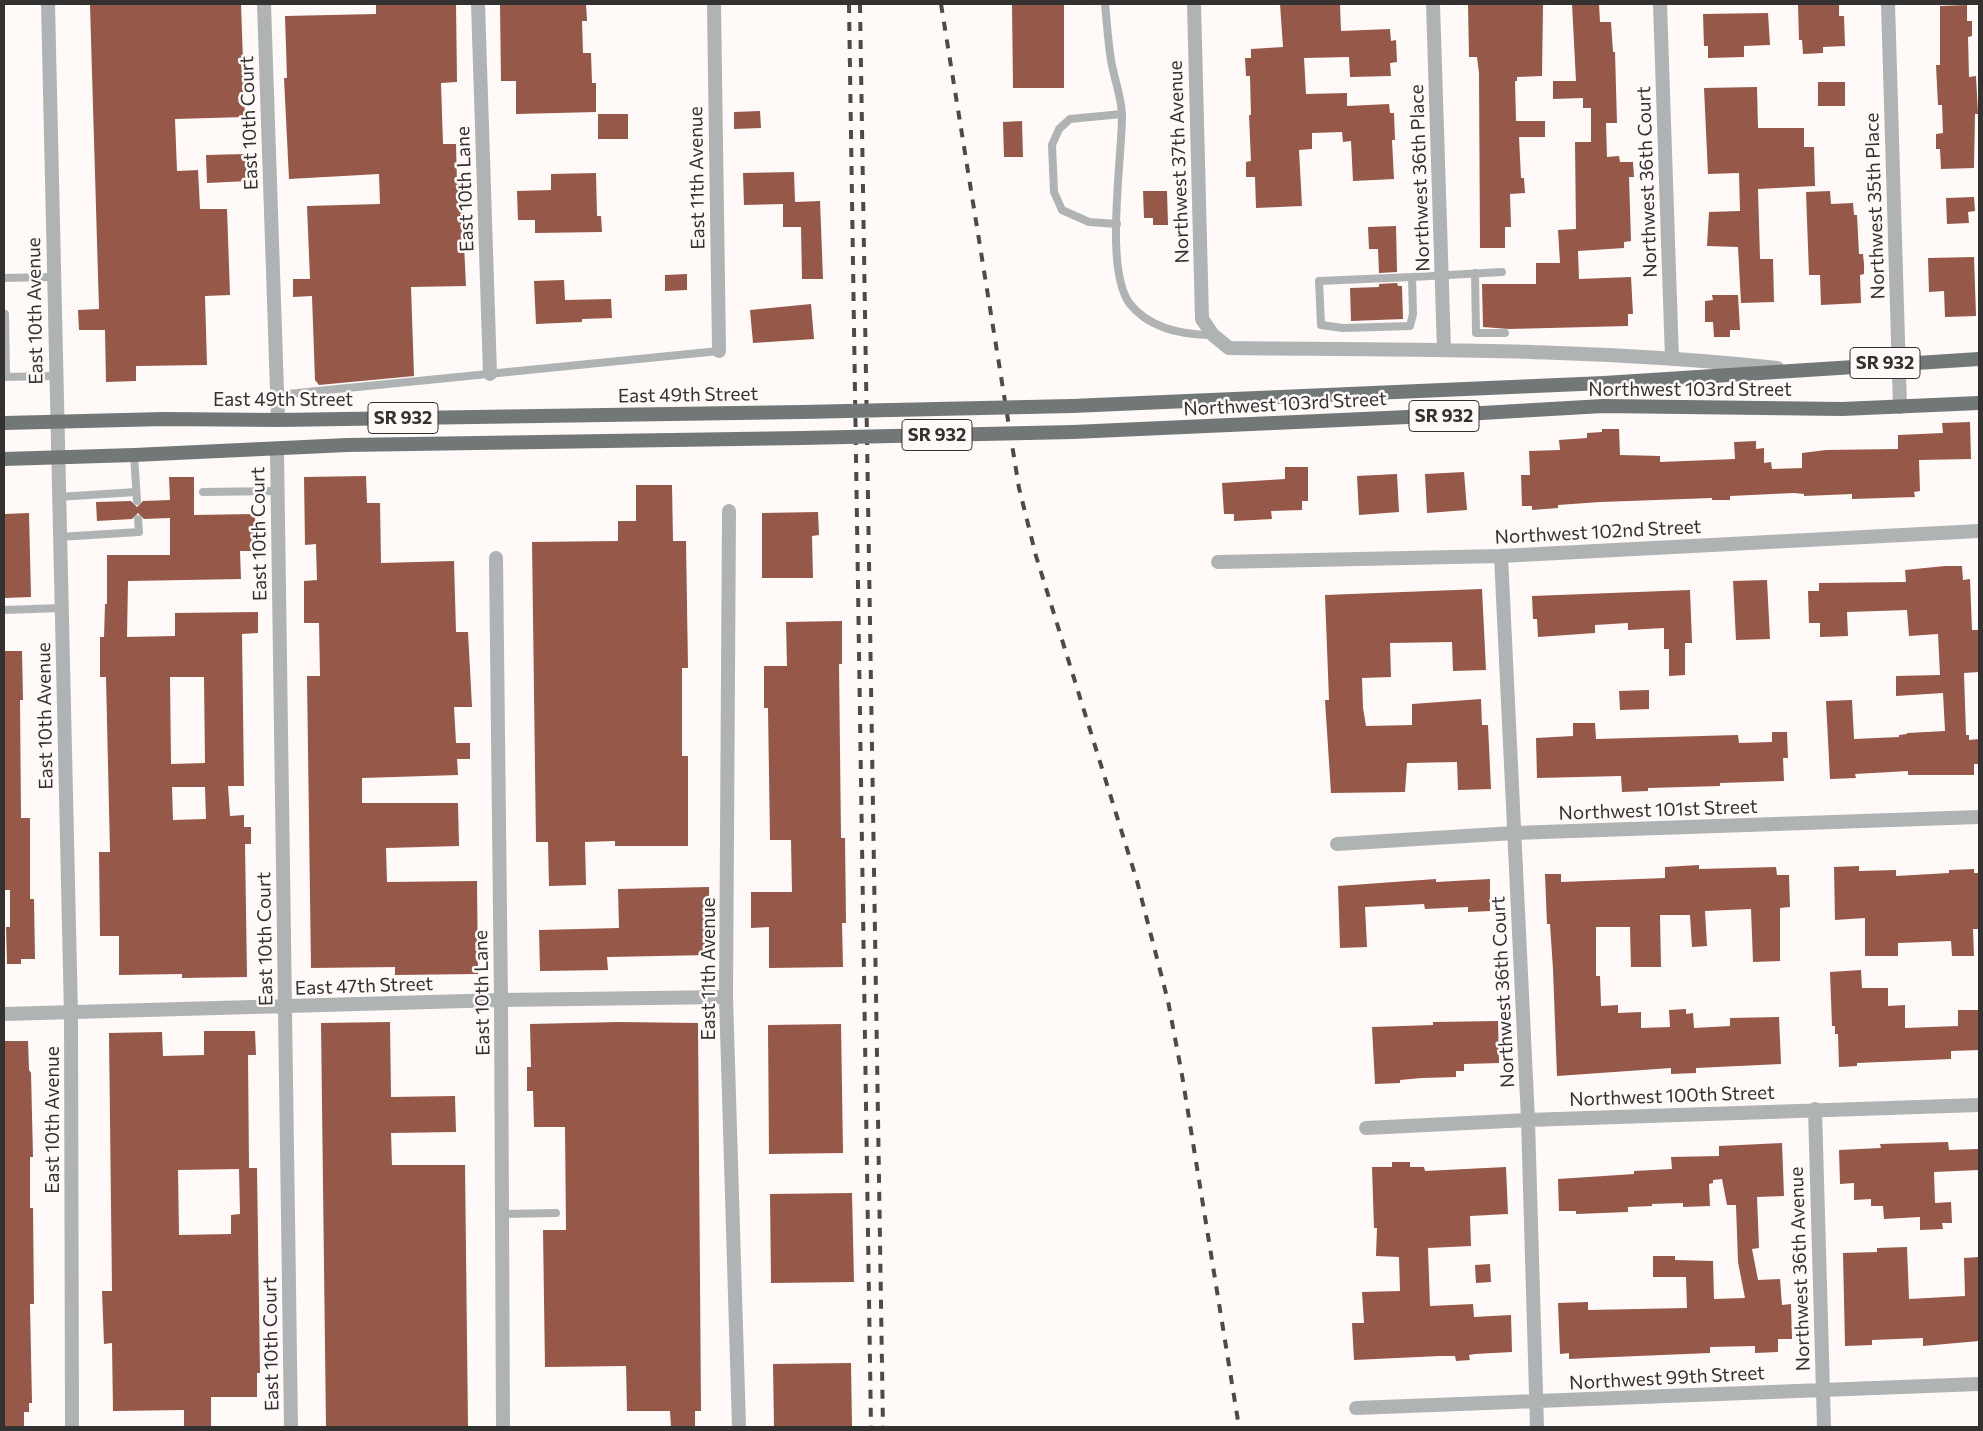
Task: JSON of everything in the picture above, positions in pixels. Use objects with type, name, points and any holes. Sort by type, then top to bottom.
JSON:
[{"type":"main road","name":"Northwest 103rd Street","points":[[802,412],[1072,406],[1594,384],[1898,362],[1979,359]]},
{"type":"main road","name":"Northwest 103rd Street","points":[[277,450],[347,445],[1073,432],[1603,406],[1815,409],[1979,403]]},
{"type":"main road","name":"East 49th Street","points":[[4,423],[164,419],[278,420],[802,412]]},
{"type":"main road","name":"SR 932","points":[[4,459],[277,450]]},
{"type":"street","name":"East 10th Avenue","points":[[48,4],[71,1014],[72,1427]]},
{"type":"street","name":"East 10th Court","points":[[264,4],[278,420]]},
{"type":"street","name":"East 10th Lane","points":[[478,4],[490,374]]},
{"type":"street","name":"East 11th Avenue","points":[[714,4],[719,351]]},
{"type":"street","name":"Northwest 37th Avenue","points":[[1194,4],[1202,319]]},
{"type":"street","name":"Northwest 36th Place","points":[[1433,4],[1444,350]]},
{"type":"street","name":"Northwest 36th Court","points":[[1660,4],[1672,358]]},
{"type":"street","name":"Northwest 35th Place","points":[[1888,4],[1900,407]]},
{"type":"street","name":"Northwest 103rd Street","points":[[1202,319],[1213,335],[1229,348],[1444,350],[1672,358],[1790,370]]},
{"type":"street","name":"East 10th Court","points":[[277,450],[291,1427]]},
{"type":"street","name":"East 11th Avenue","points":[[729,511],[726,997],[739,1427]]},
{"type":"street","name":"Northwest 102nd Street","points":[[1218,562],[1500,556],[1979,531]]},
{"type":"street","name":"Northwest 36th Court","points":[[1500,556],[1528,1120],[1537,1427]]},
{"type":"street","name":"East 10th Lane","points":[[496,558],[503,1427]]},
{"type":"street","name":"Northwest 101st Street","points":[[1337,844],[1514,833],[1979,817]]},
{"type":"street","name":"East 47th Street","points":[[4,1014],[71,1014],[501,1000],[726,997]]},
{"type":"street","name":"Northwest 100th Street","points":[[1366,1128],[1814,1109],[1979,1105]]},
{"type":"street","name":"Northwest 36th Avenue","points":[[1814,1109],[1824,1427]]},
{"type":"street","name":"Northwest 99th Street","points":[[1356,1408],[1979,1384]]},
{"type":"lane","points":[[1105,4],[1111,60],[1122,114],[1116,250],[1120,275],[1130,304],[1155,325],[1178,333],[1213,335]]},
{"type":"lane","points":[[1117,224],[1089,222],[1062,210],[1054,192],[1052,145],[1059,129],[1070,119],[1122,114]]},
{"type":"lane","points":[[1412,277],[1413,314],[1410,326],[1343,328],[1321,325],[1319,281],[1502,272]]},
{"type":"lane","points":[[1474,274],[1476,333],[1505,333]]},
{"type":"lane","points":[[4,278],[54,277]]},
{"type":"lane","points":[[5,314],[5,377],[56,376]]},
{"type":"lane","points":[[277,395],[719,351]]},
{"type":"lane","points":[[134,456],[137,501]]},
{"type":"lane","points":[[203,492],[277,491]]},
{"type":"lane","points":[[58,497],[136,492]]},
{"type":"lane","points":[[59,537],[139,532],[138,519]]},
{"type":"lane","points":[[4,610],[61,608]]},
{"type":"lane","points":[[502,1214],[556,1212]]},
{"type":"building","points":[[241,4],[245,117],[175,119],[177,171],[198,170],[200,209],[227,209],[230,295],[205,296],[207,365],[136,366],[136,381],[106,382],[105,330],[79,330],[78,310],[99,309],[90,5]]},
{"type":"building","points":[[376,4],[456,4],[457,82],[441,83],[443,144],[456,144],[457,184],[461,184],[466,286],[411,287],[414,376],[319,385],[315,380],[312,296],[293,297],[293,279],[310,279],[307,206],[380,204],[379,174],[289,179],[284,78],[287,78],[285,16],[376,14]]},
{"type":"building","points":[[500,4],[586,4],[587,21],[582,21],[583,53],[591,53],[592,83],[596,83],[596,112],[516,114],[516,81],[501,81]]},
{"type":"building","points":[[1012,4],[1064,4],[1064,88],[1013,88]]},
{"type":"building","points":[[1280,4],[1340,4],[1341,31],[1390,29],[1391,41],[1396,40],[1397,62],[1390,63],[1391,76],[1350,77],[1349,57],[1304,58],[1306,94],[1347,93],[1347,106],[1389,104],[1390,113],[1394,113],[1395,140],[1392,140],[1394,179],[1353,181],[1351,141],[1343,142],[1342,132],[1312,133],[1312,149],[1299,150],[1302,206],[1256,208],[1255,177],[1246,177],[1246,162],[1251,161],[1249,115],[1251,115],[1250,76],[1246,76],[1245,58],[1251,58],[1251,49],[1283,47]]},
{"type":"building","points":[[1468,4],[1543,4],[1542,76],[1517,77],[1517,81],[1515,81],[1516,121],[1545,121],[1545,137],[1519,137],[1521,178],[1524,178],[1525,193],[1510,194],[1511,227],[1505,227],[1505,248],[1480,248],[1479,73],[1477,57],[1469,57]]},
{"type":"building","points":[[1572,4],[1599,4],[1600,22],[1611,22],[1613,52],[1615,52],[1617,123],[1606,123],[1607,157],[1619,156],[1620,162],[1633,162],[1634,177],[1629,177],[1631,241],[1624,242],[1624,248],[1578,251],[1579,279],[1631,277],[1633,314],[1628,314],[1628,326],[1509,329],[1483,327],[1482,284],[1536,284],[1536,263],[1560,263],[1558,230],[1576,229],[1575,142],[1591,142],[1591,108],[1583,108],[1583,98],[1553,99],[1553,81],[1576,81]]},
{"type":"building","points":[[1798,4],[1839,4],[1839,16],[1844,16],[1845,46],[1823,47],[1823,53],[1803,54],[1802,40],[1799,40]]},
{"type":"building","points":[[1967,5],[1967,21],[1972,21],[1972,36],[1968,37],[1969,77],[1976,76],[1978,114],[1975,114],[1974,168],[1941,169],[1940,149],[1936,149],[1936,134],[1943,133],[1942,105],[1938,105],[1936,65],[1940,65],[1940,6]]},
{"type":"building","points":[[1768,13],[1770,45],[1744,46],[1744,57],[1708,58],[1708,46],[1704,46],[1703,14]]},
{"type":"building","points":[[1818,82],[1845,82],[1845,106],[1818,106]]},
{"type":"building","points":[[1757,87],[1758,128],[1804,128],[1804,147],[1814,147],[1815,186],[1758,189],[1760,259],[1773,259],[1774,302],[1741,303],[1738,247],[1707,246],[1709,212],[1740,211],[1739,173],[1708,174],[1704,88]]},
{"type":"building","points":[[760,111],[761,128],[734,129],[734,112]]},
{"type":"building","points":[[598,114],[628,114],[628,139],[598,139]]},
{"type":"building","points":[[1022,121],[1023,157],[1004,157],[1003,122]]},
{"type":"building","points":[[246,154],[248,181],[207,183],[206,155]]},
{"type":"building","points":[[794,172],[795,202],[820,201],[823,279],[802,279],[801,227],[783,227],[783,204],[744,205],[743,173]]},
{"type":"building","points":[[596,173],[597,216],[601,216],[602,232],[535,233],[535,220],[518,220],[517,191],[551,190],[551,174]]},
{"type":"building","points":[[1143,191],[1167,191],[1168,225],[1153,225],[1153,218],[1144,218]]},
{"type":"building","points":[[1830,191],[1831,204],[1853,203],[1854,215],[1857,215],[1859,254],[1863,254],[1864,264],[1864,274],[1860,275],[1861,303],[1821,305],[1820,275],[1809,275],[1806,192]]},
{"type":"building","points":[[1974,197],[1975,211],[1968,212],[1969,223],[1947,224],[1946,198]]},
{"type":"building","points":[[1396,226],[1397,272],[1379,273],[1378,249],[1369,249],[1368,227]]},
{"type":"building","points":[[1974,257],[1976,316],[1945,317],[1944,291],[1929,292],[1928,258]]},
{"type":"building","points":[[687,274],[687,290],[665,291],[665,275]]},
{"type":"building","points":[[564,280],[565,300],[611,299],[612,318],[582,319],[582,322],[536,324],[534,281]]},
{"type":"building","points":[[1397,283],[1398,286],[1402,286],[1403,319],[1351,321],[1350,288],[1379,287],[1379,284]]},
{"type":"building","points":[[1712,295],[1738,295],[1740,330],[1730,330],[1730,337],[1714,337],[1713,322],[1705,322],[1705,301],[1713,300]]},
{"type":"building","points":[[811,304],[814,339],[753,343],[750,310]]},
{"type":"building","points":[[1970,422],[1971,459],[1919,460],[1920,491],[1914,492],[1915,497],[1852,499],[1852,494],[1804,496],[1804,494],[1794,493],[1730,496],[1730,500],[1712,500],[1712,498],[1600,502],[1558,505],[1558,508],[1532,510],[1532,506],[1522,506],[1521,475],[1530,475],[1529,451],[1560,450],[1559,440],[1587,438],[1587,433],[1602,432],[1602,429],[1619,429],[1620,455],[1660,456],[1660,462],[1735,459],[1734,442],[1756,441],[1756,449],[1764,448],[1764,463],[1771,462],[1772,469],[1802,468],[1802,453],[1826,450],[1898,449],[1898,435],[1943,433],[1942,423]]},
{"type":"building","points":[[1285,467],[1308,467],[1308,501],[1302,501],[1302,510],[1271,511],[1272,519],[1234,521],[1234,514],[1224,514],[1222,483],[1285,479]]},
{"type":"building","points":[[1464,472],[1467,510],[1427,513],[1425,474]]},
{"type":"building","points":[[1397,474],[1399,512],[1359,515],[1357,476]]},
{"type":"building","points":[[366,476],[367,503],[380,503],[381,563],[454,561],[456,632],[468,632],[472,707],[454,707],[456,743],[470,743],[470,759],[457,759],[458,775],[362,778],[362,803],[458,803],[459,846],[386,848],[387,882],[477,881],[478,974],[395,975],[395,967],[311,968],[307,676],[320,676],[319,623],[304,623],[304,581],[317,580],[316,544],[305,545],[304,477]]},
{"type":"building","points":[[169,477],[194,477],[194,515],[255,514],[256,551],[240,551],[241,579],[128,581],[127,637],[175,636],[175,613],[258,612],[258,633],[242,634],[244,786],[228,786],[230,816],[244,815],[244,827],[251,827],[251,844],[245,844],[247,977],[182,978],[182,974],[119,975],[119,936],[100,936],[99,852],[110,852],[106,677],[100,677],[100,637],[104,637],[105,604],[107,604],[107,555],[170,555],[170,518],[144,519],[138,513],[132,519],[97,521],[96,502],[131,501],[137,507],[143,501],[170,500]],"holes":[[[170,677],[204,677],[205,763],[171,764]],[[172,787],[205,787],[206,819],[173,820]]]},
{"type":"building","points":[[636,485],[672,485],[673,541],[686,541],[688,668],[682,668],[682,756],[688,756],[688,846],[615,846],[615,841],[585,842],[586,885],[549,886],[548,842],[536,842],[532,542],[618,541],[618,521],[636,521]]},
{"type":"building","points":[[818,512],[819,535],[812,536],[813,578],[762,578],[762,513]]},
{"type":"building","points":[[29,513],[31,597],[4,598],[4,514]]},
{"type":"building","points":[[1962,566],[1963,580],[1970,579],[1972,630],[1978,630],[1979,672],[1964,673],[1966,735],[1969,735],[1969,740],[1979,739],[1979,764],[1974,764],[1974,775],[1908,775],[1908,771],[1855,774],[1856,778],[1830,779],[1826,701],[1852,700],[1854,739],[1899,737],[1899,735],[1907,733],[1945,731],[1943,693],[1896,696],[1896,676],[1940,675],[1938,634],[1909,636],[1907,610],[1847,612],[1848,636],[1820,637],[1820,623],[1809,623],[1808,591],[1819,591],[1819,583],[1906,582],[1905,570]]},
{"type":"building","points":[[1767,580],[1770,639],[1736,640],[1733,581]]},
{"type":"building","points":[[1482,589],[1486,670],[1453,671],[1452,642],[1390,643],[1391,677],[1362,678],[1363,708],[1366,726],[1412,725],[1412,704],[1481,699],[1482,725],[1488,725],[1491,789],[1458,790],[1457,762],[1407,763],[1405,792],[1331,793],[1325,700],[1329,700],[1325,595]]},
{"type":"building","points":[[1690,590],[1692,643],[1685,643],[1685,675],[1669,676],[1669,649],[1664,649],[1664,628],[1628,630],[1628,623],[1595,625],[1595,633],[1538,637],[1537,619],[1533,619],[1532,596]]},
{"type":"building","points":[[842,621],[842,664],[839,664],[841,838],[845,838],[846,923],[842,923],[843,967],[769,968],[769,927],[751,928],[751,892],[792,892],[791,840],[770,840],[768,708],[764,708],[764,666],[787,666],[786,622]]},
{"type":"building","points":[[4,651],[22,651],[23,700],[20,700],[21,818],[30,818],[30,899],[34,899],[35,959],[21,959],[21,964],[7,964],[6,927],[10,927],[10,890],[4,890]]},
{"type":"building","points":[[1649,690],[1649,709],[1620,710],[1619,691]]},
{"type":"building","points":[[1573,723],[1595,723],[1596,739],[1738,735],[1739,743],[1772,742],[1772,732],[1787,732],[1788,758],[1783,758],[1784,781],[1720,783],[1720,786],[1648,788],[1648,791],[1622,792],[1621,776],[1537,778],[1536,738],[1573,736]]},
{"type":"building","points":[[1699,865],[1699,869],[1776,867],[1777,875],[1789,875],[1790,907],[1780,908],[1780,961],[1753,962],[1751,909],[1705,911],[1707,946],[1692,947],[1690,915],[1660,915],[1661,967],[1631,967],[1630,927],[1596,927],[1596,976],[1600,976],[1601,1006],[1618,1005],[1618,1013],[1641,1012],[1641,1028],[1670,1027],[1669,1010],[1686,1009],[1686,1014],[1693,1013],[1694,1028],[1730,1026],[1730,1018],[1779,1017],[1781,1064],[1696,1068],[1696,1073],[1671,1074],[1671,1068],[1557,1076],[1553,969],[1550,924],[1547,924],[1545,874],[1561,874],[1561,882],[1665,878],[1665,867]]},
{"type":"building","points":[[1859,866],[1859,871],[1896,870],[1896,876],[1949,873],[1949,870],[1974,869],[1974,873],[1979,873],[1979,929],[1973,929],[1974,956],[1952,956],[1951,941],[1898,943],[1898,956],[1865,956],[1865,918],[1835,920],[1834,867]]},
{"type":"building","points":[[1436,879],[1436,882],[1490,879],[1490,911],[1468,912],[1468,907],[1425,909],[1424,904],[1365,907],[1367,947],[1340,948],[1338,886]]},
{"type":"building","points":[[709,887],[710,955],[607,957],[608,970],[540,971],[539,930],[619,928],[618,889]]},
{"type":"building","points":[[1861,970],[1862,988],[1888,988],[1888,1006],[1905,1005],[1905,1028],[1958,1026],[1958,1010],[1979,1010],[1979,1050],[1951,1051],[1951,1059],[1857,1063],[1857,1066],[1839,1067],[1838,1034],[1835,1034],[1835,1026],[1832,1026],[1830,972]]},
{"type":"building","points":[[1498,1021],[1499,1063],[1464,1064],[1464,1071],[1456,1071],[1456,1077],[1422,1078],[1400,1080],[1400,1083],[1375,1084],[1372,1027],[1433,1025],[1433,1022]]},
{"type":"building","points":[[390,1022],[391,1097],[455,1096],[456,1132],[391,1133],[392,1165],[465,1165],[468,1427],[326,1427],[321,1023]]},
{"type":"building","points":[[698,1023],[701,1411],[695,1411],[695,1427],[671,1427],[670,1411],[627,1411],[626,1366],[545,1367],[543,1230],[566,1230],[565,1127],[534,1127],[533,1091],[527,1091],[527,1067],[531,1067],[530,1024]]},
{"type":"building","points":[[841,1024],[843,1153],[769,1154],[768,1025]]},
{"type":"building","points":[[204,1031],[255,1031],[256,1055],[248,1055],[249,1168],[257,1168],[260,1373],[257,1373],[257,1397],[211,1397],[211,1427],[184,1427],[184,1410],[113,1411],[112,1343],[104,1344],[102,1291],[112,1291],[109,1033],[162,1032],[163,1056],[204,1055]],"holes":[[[239,1169],[240,1214],[231,1215],[231,1234],[179,1235],[178,1170]]]},
{"type":"building","points":[[4,1041],[28,1041],[29,1070],[31,1073],[33,1157],[30,1157],[30,1208],[33,1208],[34,1304],[30,1304],[32,1403],[29,1403],[29,1412],[24,1412],[24,1427],[4,1427]]},
{"type":"building","points":[[1948,1142],[1949,1150],[1979,1149],[1979,1170],[1934,1172],[1935,1203],[1951,1202],[1952,1223],[1942,1223],[1943,1229],[1920,1230],[1920,1217],[1884,1219],[1883,1206],[1871,1206],[1871,1199],[1854,1200],[1854,1183],[1840,1184],[1839,1150],[1881,1148],[1880,1144]]},
{"type":"building","points":[[1782,1143],[1784,1196],[1757,1197],[1759,1248],[1752,1249],[1758,1280],[1780,1279],[1782,1305],[1791,1304],[1792,1339],[1778,1339],[1778,1352],[1755,1353],[1755,1346],[1710,1347],[1710,1353],[1569,1359],[1569,1353],[1560,1354],[1558,1303],[1588,1302],[1588,1310],[1687,1308],[1686,1277],[1653,1277],[1653,1256],[1675,1256],[1675,1260],[1713,1261],[1714,1299],[1745,1298],[1738,1262],[1736,1205],[1727,1205],[1722,1179],[1713,1180],[1713,1183],[1709,1184],[1710,1206],[1683,1207],[1683,1203],[1652,1204],[1652,1206],[1628,1207],[1628,1212],[1576,1214],[1576,1211],[1559,1211],[1558,1179],[1634,1174],[1634,1171],[1672,1169],[1671,1157],[1719,1156],[1719,1146]]},
{"type":"building","points":[[1392,1162],[1410,1162],[1410,1167],[1424,1167],[1425,1171],[1506,1167],[1508,1214],[1470,1216],[1471,1246],[1428,1248],[1430,1306],[1473,1304],[1474,1317],[1511,1315],[1512,1352],[1475,1354],[1469,1355],[1470,1360],[1456,1361],[1455,1356],[1354,1360],[1352,1323],[1364,1323],[1362,1292],[1400,1291],[1399,1257],[1376,1256],[1377,1228],[1374,1228],[1372,1167],[1392,1167]]},
{"type":"building","points":[[852,1193],[854,1282],[771,1283],[770,1194]]},
{"type":"building","points":[[1907,1247],[1909,1299],[1965,1296],[1964,1258],[1979,1257],[1979,1341],[1923,1346],[1923,1338],[1872,1340],[1872,1345],[1845,1346],[1843,1253],[1877,1252],[1877,1248]]},
{"type":"building","points":[[1490,1264],[1491,1282],[1476,1283],[1475,1265]]},
{"type":"building","points":[[851,1363],[852,1427],[774,1427],[773,1364]]},
{"type":"railway","points":[[849,4],[871,1427]]},
{"type":"railway","points":[[860,4],[883,1427]]},
{"type":"railway","points":[[941,4],[1019,488],[1036,556],[1137,881],[1168,1001],[1182,1075],[1239,1427]]}]
